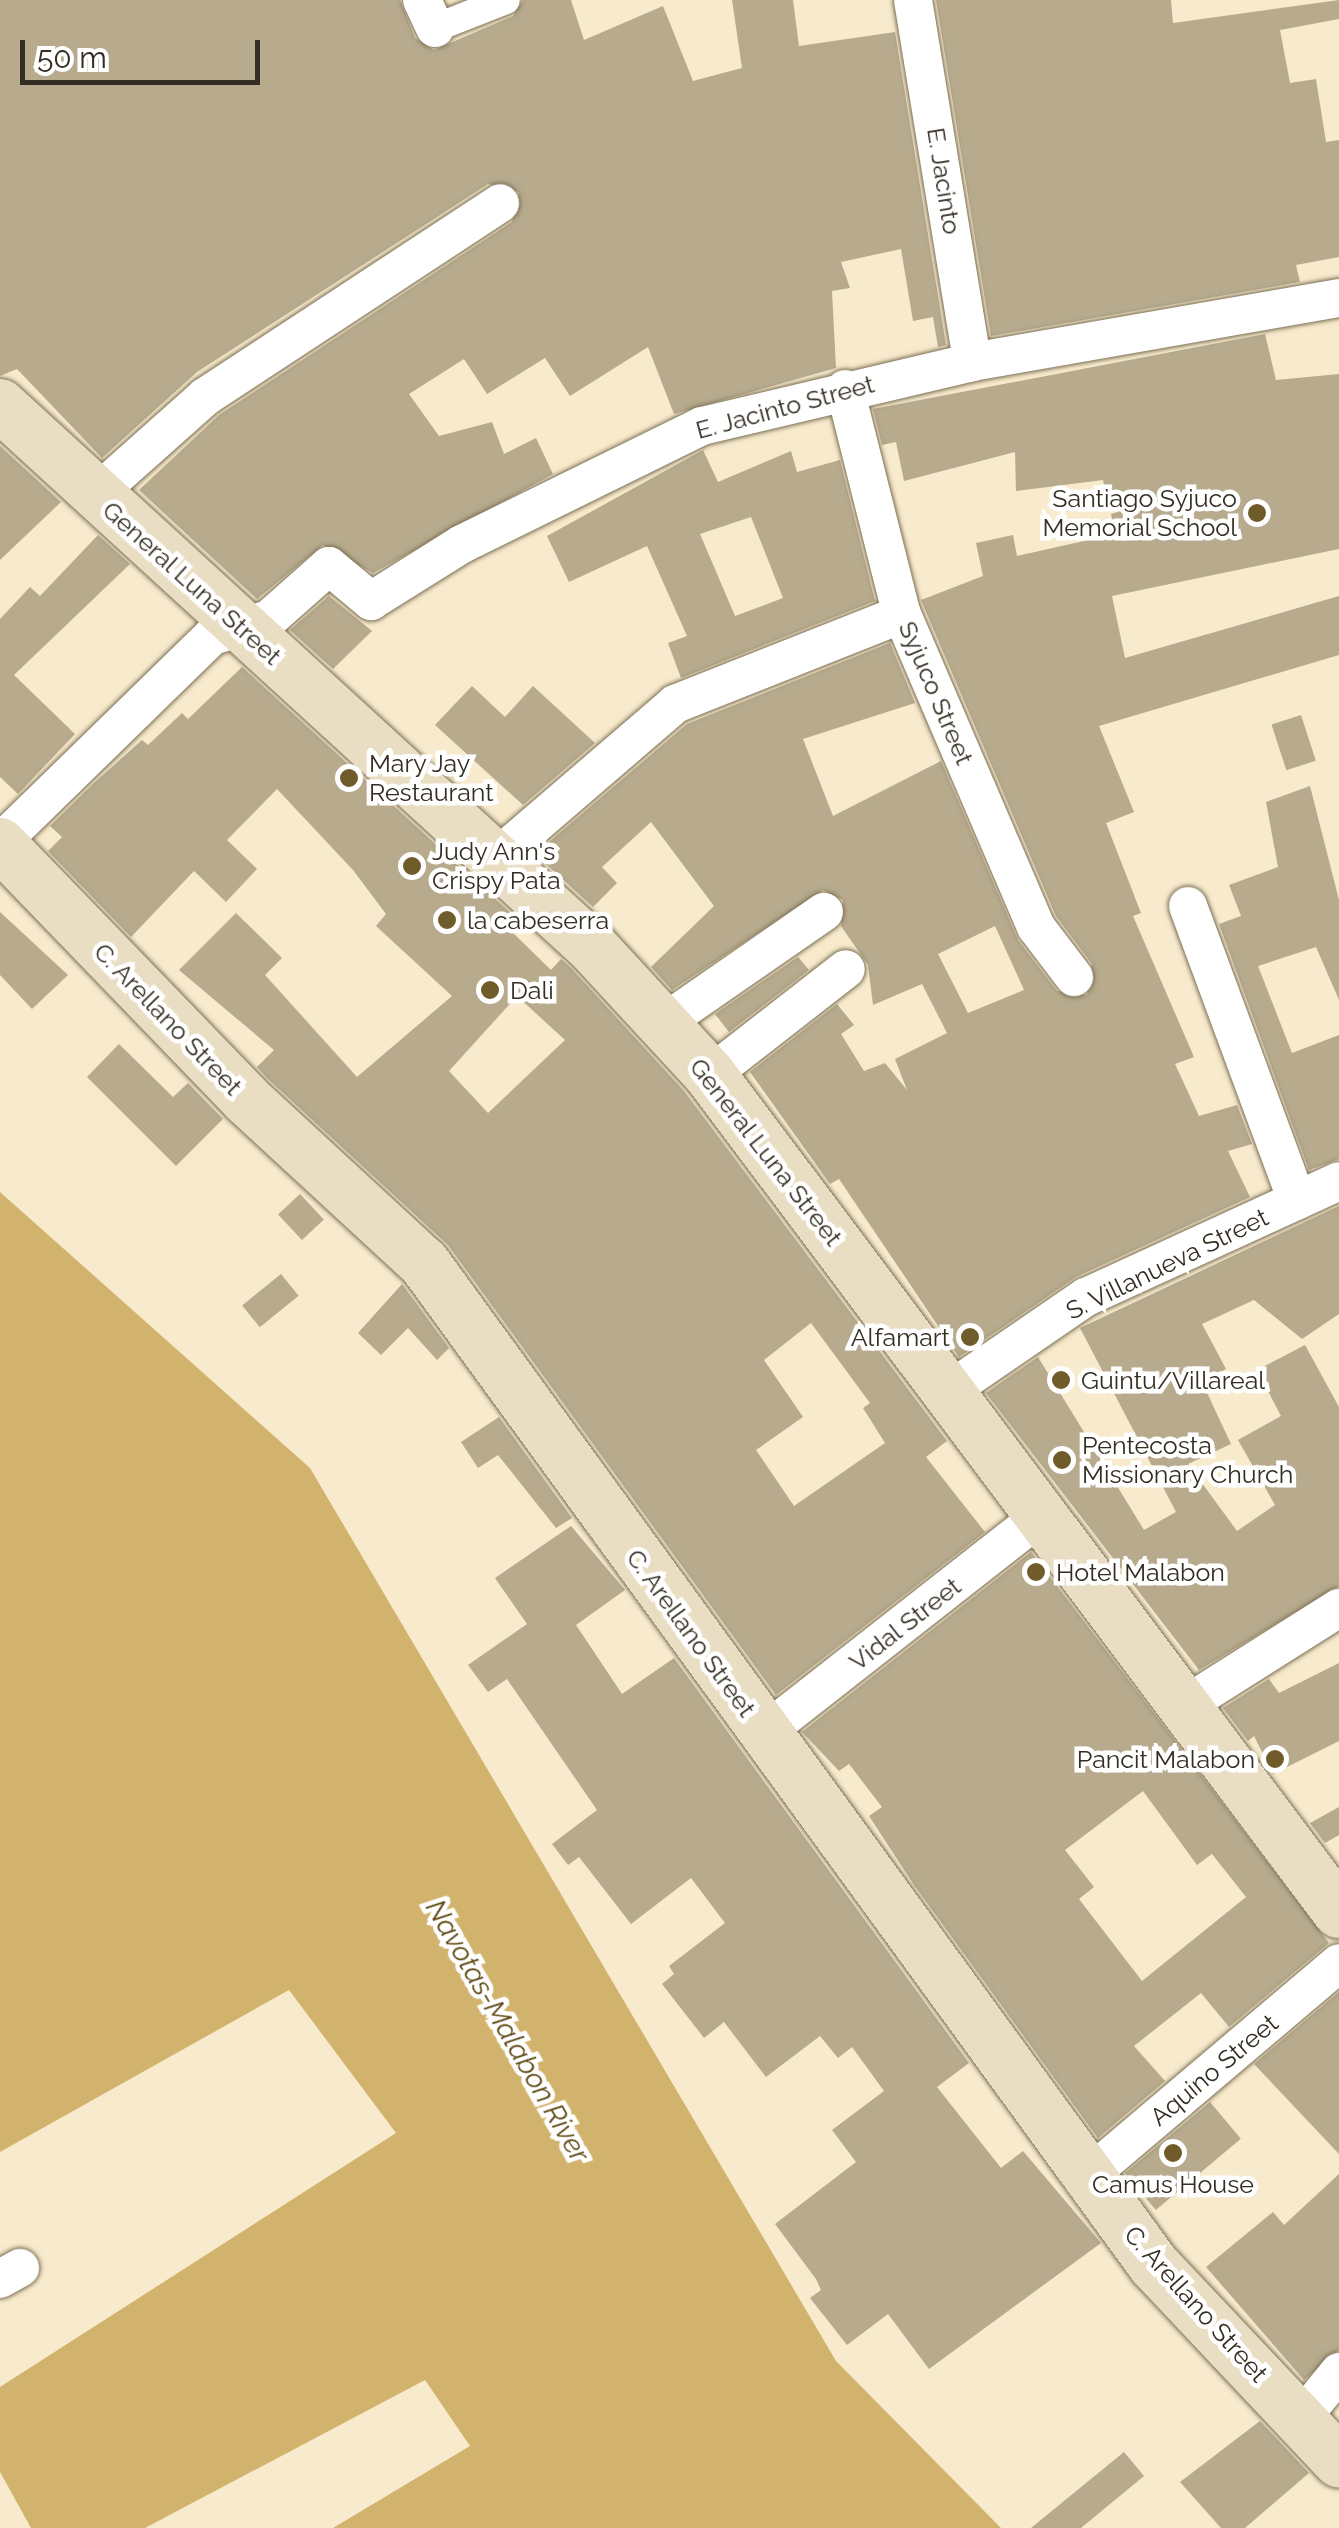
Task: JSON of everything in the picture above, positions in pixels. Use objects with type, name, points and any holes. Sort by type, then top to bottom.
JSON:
[{"type":"main road","name":"General Luna Street","points":[[0,406],[495,860],[710,1075],[1045,1513],[1339,1912]]},
{"type":"main road","name":"C. Arellano Street","points":[[0,843],[246,1099],[424,1263],[1154,2264],[1339,2460]]},
{"type":"street","points":[[428,14],[506,0]]},
{"type":"street","name":"E. Jacinto","points":[[913,0],[972,362]]},
{"type":"street","points":[[94,496],[205,397],[500,203]]},
{"type":"street","name":"E. Jacinto Street","points":[[240,626],[269,619],[329,566],[371,601],[384,596],[462,544],[702,426],[844,388],[972,362],[1339,298]]},
{"type":"street","name":"Syjuco Street","points":[[844,388],[902,614],[1036,927],[1074,976]]},
{"type":"street","points":[[495,860],[674,704],[902,614]]},
{"type":"street","points":[[0,843],[212,636],[240,626]]},
{"type":"street","points":[[1188,906],[1297,1200]]},
{"type":"street","points":[[662,1024],[824,912]]},
{"type":"street","points":[[710,1075],[846,968]]},
{"type":"street","name":"S. Villanueva Street","points":[[950,1390],[1086,1297],[1339,1181]]},
{"type":"street","name":"Vidal Street","points":[[764,1733],[1045,1513]]},
{"type":"street","points":[[1187,1704],[1339,1608]]},
{"type":"street","name":"Aquino Street","points":[[1088,2176],[1339,1963]]},
{"type":"street","points":[[1300,2420],[1339,2372]]},
{"type":"water","name":"Navotas-Malabon River","points":[[0,1192],[310,1468],[836,2361],[1001,2528],[333,2528],[470,2446],[425,2380],[145,2528],[31,2528],[0,2472],[0,2387],[396,2133],[289,1990],[0,2152]]},
{"type":"building","points":[[0,0],[400,0],[415,38],[434,50],[513,16],[523,0],[571,0],[584,40],[663,6],[693,81],[742,68],[732,0],[793,0],[799,46],[895,32],[946,345],[938,347],[933,317],[913,321],[901,249],[841,262],[850,288],[832,291],[836,368],[674,414],[648,347],[570,396],[545,358],[487,394],[464,359],[409,394],[439,436],[492,422],[504,454],[536,438],[553,474],[373,573],[323,545],[257,599],[139,490],[219,415],[512,222],[519,192],[488,184],[197,372],[102,458],[17,369],[0,376]]},
{"type":"building","points":[[936,0],[1171,0],[1173,23],[1339,0],[1339,19],[1280,30],[1290,83],[1316,79],[1326,142],[1339,140],[1339,257],[1296,265],[1300,282],[991,336]]},
{"type":"building","points":[[1265,334],[1276,380],[1339,374],[1339,549],[1112,596],[1125,658],[1339,596],[1339,655],[1099,726],[1134,812],[1106,823],[1141,913],[1133,916],[1194,1057],[1175,1064],[1199,1116],[1237,1105],[1252,1144],[1228,1151],[1250,1197],[1076,1277],[959,1357],[839,1179],[830,1184],[750,1072],[837,1004],[854,1025],[841,1034],[864,1071],[885,1063],[907,1090],[895,1059],[947,1033],[922,984],[873,1005],[868,965],[841,926],[843,900],[823,890],[672,990],[651,967],[714,906],[651,822],[602,867],[617,883],[593,907],[535,854],[687,724],[890,643],[915,703],[803,739],[833,816],[941,761],[1018,940],[1057,991],[1087,995],[1092,964],[1056,916],[921,600],[983,576],[976,543],[1013,535],[1017,556],[1115,534],[1111,514],[1165,498],[1106,495],[1103,480],[1016,491],[1015,452],[904,481],[896,442],[882,445],[873,409]],"holes":[[[995,926],[1024,990],[968,1013],[938,954]]]},
{"type":"building","points":[[0,446],[61,502],[0,560]]},
{"type":"building","points":[[703,450],[718,482],[791,451],[797,472],[840,460],[875,601],[681,678],[668,643],[687,636],[647,546],[569,582],[547,536]],"holes":[[[751,517],[783,598],[735,616],[700,534]]]},
{"type":"building","points":[[98,535],[130,564],[14,675],[75,734],[18,794],[0,777],[0,619],[30,587],[40,596]]},
{"type":"building","points":[[329,596],[372,631],[333,669],[290,630]]},
{"type":"building","points":[[242,667],[515,917],[507,927],[551,970],[561,959],[571,968],[684,1091],[947,1441],[926,1457],[985,1532],[776,1695],[448,1245],[267,1078],[257,1067],[274,1050],[179,970],[236,913],[282,958],[265,975],[357,1077],[452,996],[376,926],[386,914],[353,870],[277,789],[227,840],[257,869],[226,902],[194,871],[131,937],[48,851],[62,837],[50,826],[94,783],[142,740],[148,745],[182,713],[188,719]],"holes":[[[517,996],[565,1040],[488,1113],[449,1071]],[[811,1323],[870,1403],[863,1408],[885,1443],[794,1506],[756,1450],[803,1417],[764,1360]]]},
{"type":"building","points":[[472,686],[505,717],[533,686],[595,743],[523,805],[435,725]]},
{"type":"building","points":[[1301,715],[1316,761],[1286,770],[1272,725]]},
{"type":"building","points":[[1310,786],[1339,900],[1339,1000],[1316,947],[1258,966],[1292,1053],[1339,1035],[1339,1159],[1309,1170],[1219,924],[1241,916],[1229,885],[1278,867],[1266,802]]},
{"type":"building","points":[[0,912],[68,975],[32,1009],[0,975]]},
{"type":"building","points":[[798,957],[809,970],[729,1032],[715,1014]]},
{"type":"building","points":[[119,1044],[173,1097],[188,1083],[223,1119],[176,1166],[87,1077]]},
{"type":"building","points":[[300,1194],[324,1220],[302,1240],[278,1214]]},
{"type":"building","points":[[1339,1206],[1339,1314],[1302,1339],[1254,1300],[1202,1324],[1226,1369],[1202,1382],[1231,1444],[1188,1464],[1237,1531],[1275,1505],[1238,1440],[1281,1416],[1257,1370],[1305,1345],[1339,1407],[1339,1586],[1199,1670],[986,1393],[1038,1357],[1144,1530],[1176,1512],[1080,1328]]},
{"type":"building","points":[[281,1274],[299,1296],[260,1327],[242,1305]]},
{"type":"building","points":[[402,1284],[449,1348],[437,1360],[408,1328],[381,1355],[358,1333]]},
{"type":"building","points":[[499,1417],[572,1518],[556,1528],[498,1455],[478,1468],[461,1442]]},
{"type":"building","points":[[571,1526],[625,1590],[576,1625],[622,1694],[674,1658],[969,2063],[937,2087],[1001,2168],[1023,2151],[1101,2243],[929,2369],[888,2314],[847,2345],[810,2298],[821,2290],[816,2279],[775,2224],[856,2162],[832,2130],[884,2091],[852,2047],[838,2058],[820,2036],[766,2077],[724,2022],[704,2038],[662,1984],[674,1974],[669,1966],[725,1923],[691,1878],[631,1924],[579,1857],[568,1865],[552,1844],[597,1810],[507,1679],[488,1692],[468,1665],[527,1624],[495,1578]]},
{"type":"building","points":[[1031,1552],[1329,1943],[1229,2027],[1201,1993],[1134,2046],[1165,2081],[1098,2138],[914,1885],[869,1816],[882,1807],[849,1764],[839,1771],[802,1732]],"holes":[[[1143,1791],[1197,1865],[1212,1854],[1246,1897],[1142,1981],[1079,1899],[1094,1887],[1065,1850]]]},
{"type":"building","points":[[1339,1663],[1339,1741],[1273,1774],[1254,1736],[1248,1741],[1223,1708],[1269,1679],[1279,1693]]},
{"type":"building","points":[[1339,1807],[1339,1835],[1325,1843],[1310,1823]]},
{"type":"building","points":[[1339,1992],[1339,2154],[1254,2064]]},
{"type":"building","name":"Camus House","points":[[1210,2102],[1241,2139],[1156,2210],[1125,2173]]},
{"type":"building","points":[[1339,2174],[1339,2350],[1304,2380],[1206,2267],[1273,2212],[1284,2225]]},
{"type":"building","points":[[1260,2421],[1309,2473],[1245,2528],[1221,2528],[1180,2482]]},
{"type":"building","points":[[1124,2452],[1144,2476],[1081,2528],[1031,2528]]},
{"type":"place","name":"Santiago Syjuco Memorial School","points":[[1257,513]]},
{"type":"place","name":"Mary Jay Restaurant","points":[[349,778]]},
{"type":"place","name":"Judy Ann's Crispy Pata","points":[[412,866]]},
{"type":"place","name":"la cabeserra","points":[[447,920]]},
{"type":"place","name":"Dali","points":[[490,990]]},
{"type":"place","name":"Alfamart","points":[[970,1337]]},
{"type":"place","name":"Guintu/Villareal","points":[[1061,1380]]},
{"type":"place","name":"Pentecosta Missionary Church","points":[[1062,1460]]},
{"type":"place","name":"Hotel Malabon","points":[[1036,1572]]},
{"type":"place","name":"Pancit Malabon","points":[[1275,1759]]},
{"type":"place","name":"Camus House","points":[[1173,2153]]}]
